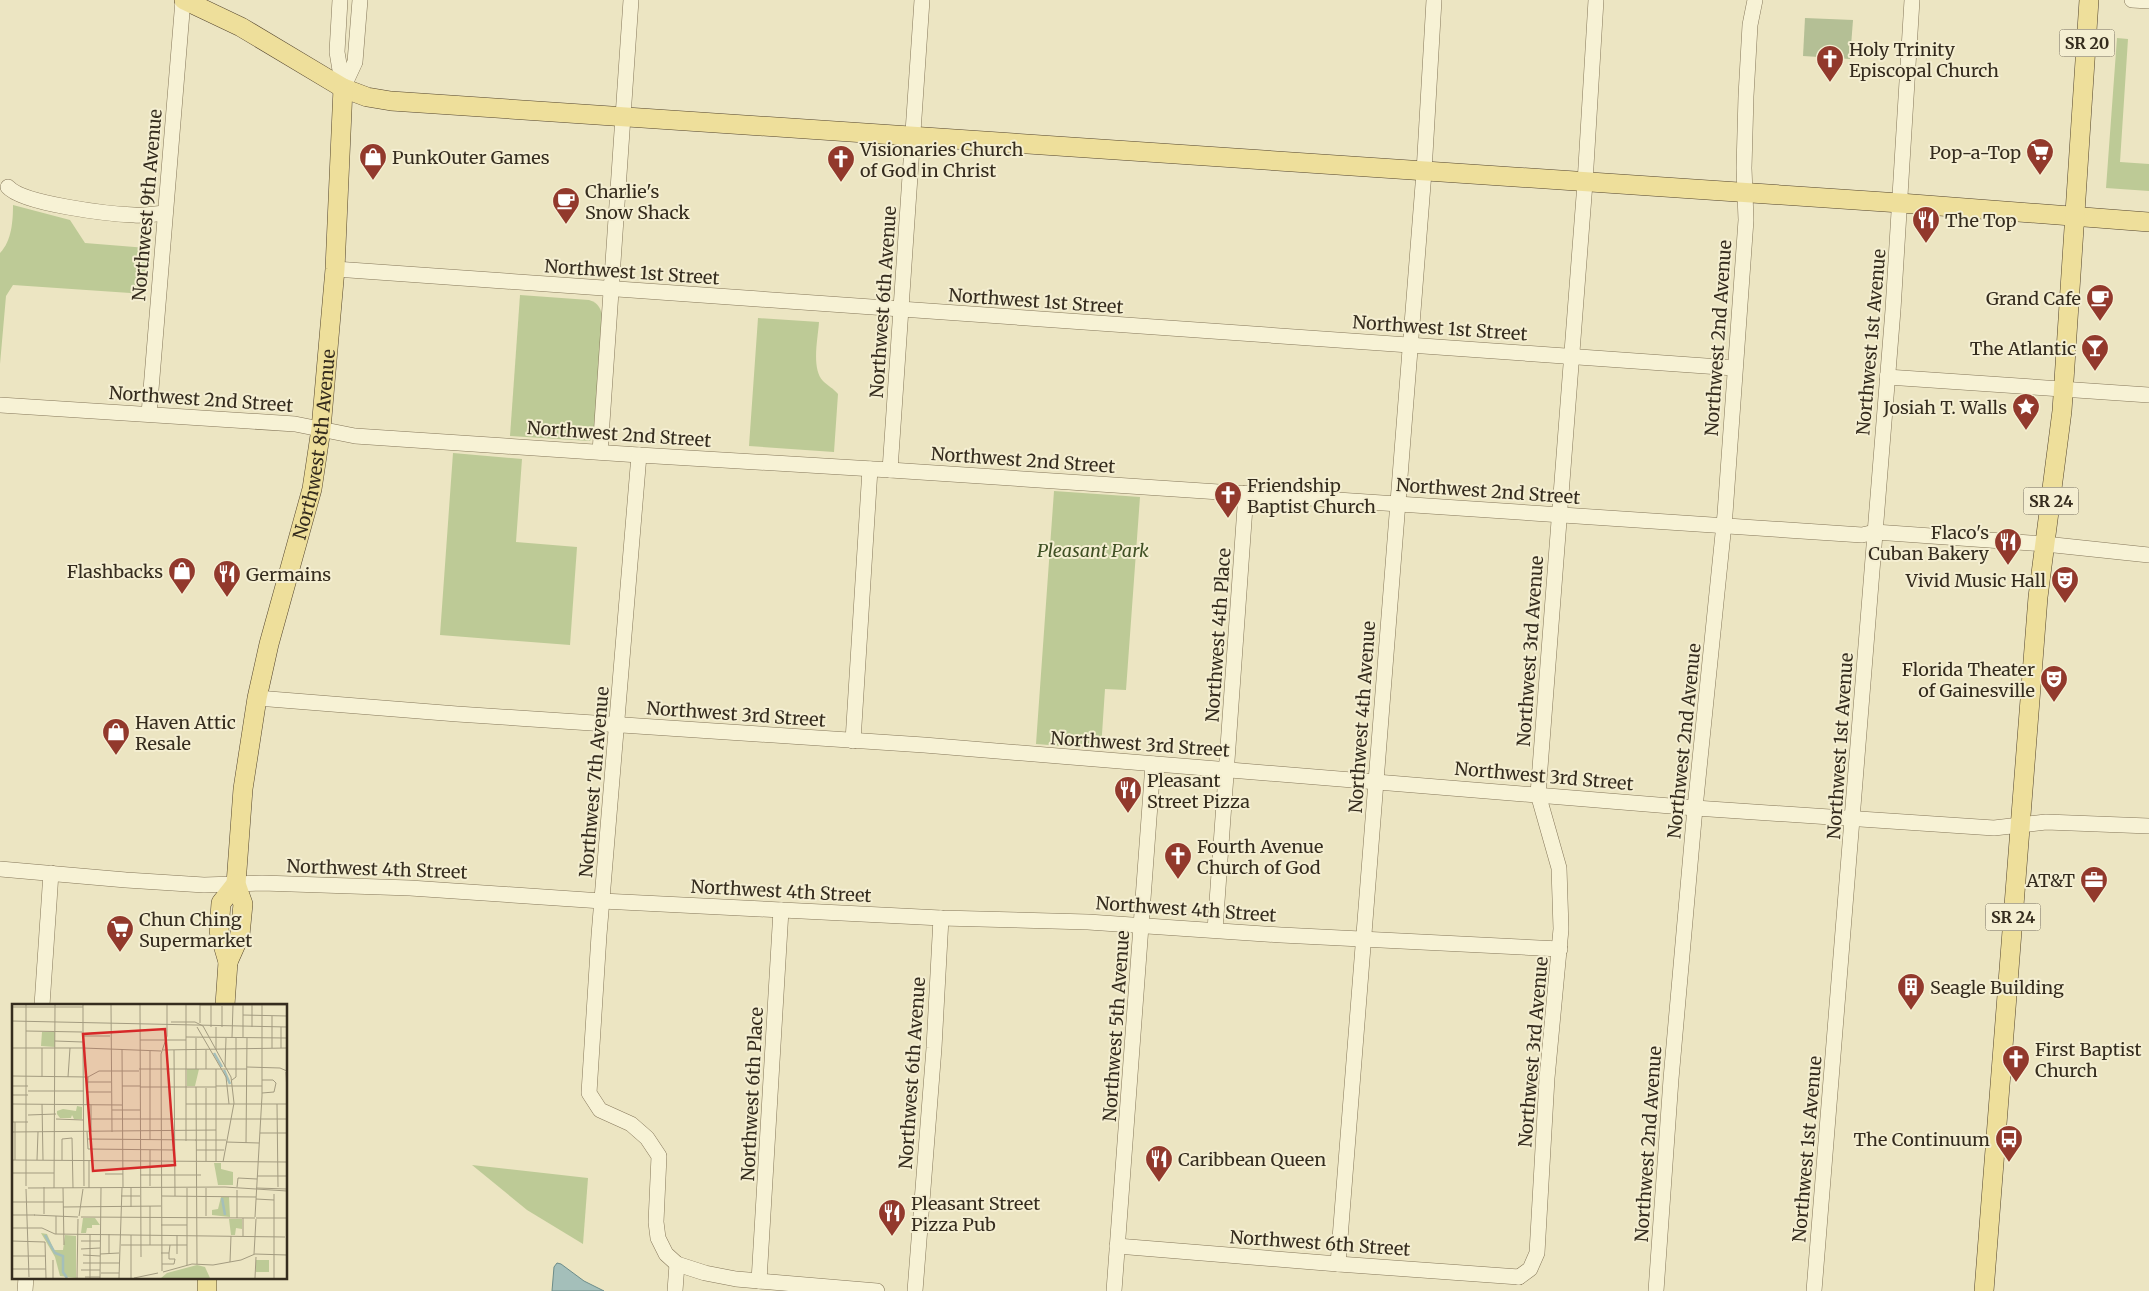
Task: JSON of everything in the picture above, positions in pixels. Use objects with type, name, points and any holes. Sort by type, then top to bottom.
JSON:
[{"type":"main road","points":[[184,0],[241,27],[343,88],[367,97],[391,101],[1900,203],[2149,222]]},
{"type":"main road","name":"SR 20","points":[[2076,216],[2089,0]]},
{"type":"main road","name":"Northwest 8th Avenue","points":[[236,884],[243,789],[257,698],[269,644],[310,495],[322,429],[335,269],[343,88]]},
{"type":"main road","name":"SR 24","points":[[1984,1291],[2038,597],[2060,437],[2076,216]]},
{"type":"main road","points":[[225,1004],[228,962],[219,930],[221,903],[236,884]]},
{"type":"main road","points":[[207,1278],[207,1291]]},
{"type":"street","name":"Northwest 9th Avenue","points":[[150,414],[184,0]]},
{"type":"street","points":[[340,0],[337,52],[343,88]]},
{"type":"street","points":[[343,88],[355,62],[360,0]]},
{"type":"street","points":[[600,452],[631,0]]},
{"type":"street","name":"Northwest 6th Avenue","points":[[890,470],[922,0]]},
{"type":"street","name":"Northwest 4th Avenue","points":[[1338,1264],[1411,345],[1434,0]]},
{"type":"street","name":"Northwest 3rd Avenue","points":[[1521,1284],[1537,1253],[1547,1078],[1560,949],[1559,868],[1538,794],[1585,183],[1596,0]]},
{"type":"street","name":"Northwest 2nd Avenue","points":[[1656,1291],[1671,1079],[1695,808],[1724,526],[1746,220],[1744,168],[1750,24],[1756,0]]},
{"type":"street","name":"Northwest 1st Avenue","points":[[1814,1291],[1893,310],[1912,0]]},
{"type":"street","points":[[2132,0],[2149,1]]},
{"type":"street","points":[[8,187],[13,193],[39,202],[134,215],[165,214]]},
{"type":"street","name":"Northwest 1st Street","points":[[335,269],[1734,368]]},
{"type":"street","points":[[1887,377],[2149,395]]},
{"type":"street","name":"Northwest 2nd Street","points":[[0,405],[295,424],[355,436],[639,456],[870,468],[1724,526],[1862,534],[1875,532],[2045,544],[2149,554]]},
{"type":"street","name":"Northwest 7th Avenue","points":[[639,456],[602,900],[589,1092],[600,1110],[631,1124],[647,1138],[659,1156],[656,1222],[658,1238],[666,1254],[677,1264]]},
{"type":"street","points":[[853,741],[870,468]]},
{"type":"street","name":"Northwest 4th Place","points":[[1215,930],[1246,493]]},
{"type":"street","name":"Northwest 3rd Street","points":[[257,698],[1227,769],[1695,808],[1994,828],[2046,822],[2149,826]]},
{"type":"street","name":"Northwest 5th Avenue","points":[[1114,1291],[1153,764]]},
{"type":"street","name":"Northwest 4th Street","points":[[0,869],[204,885],[262,883],[410,888],[781,910],[941,918],[1088,922],[1560,949]]},
{"type":"street","points":[[42,1004],[51,873]]},
{"type":"street","name":"Northwest 6th Place","points":[[759,1280],[781,910]]},
{"type":"street","name":"Northwest 6th Avenue","points":[[915,1291],[934,1048],[941,918]]},
{"type":"street","name":"Northwest 6th Street","points":[[1118,1246],[1338,1264],[1521,1284]]},
{"type":"street","points":[[675,1291],[677,1264],[705,1273],[736,1279],[877,1291]]},
{"type":"street","points":[[25,1291],[26,1278]]},
{"type":"green space","points":[[1805,18],[1853,20],[1850,59],[1803,56]]},
{"type":"green space","points":[[2117,38],[2128,39],[2120,162],[2149,164],[2149,191],[2106,188]]},
{"type":"green space","points":[[13,205],[70,220],[85,243],[147,248],[145,294],[13,285],[6,296],[0,364],[0,253],[7,243],[9,236]]},
{"type":"green space","points":[[520,295],[589,300],[600,309],[603,319],[594,433],[590,441],[510,436]]},
{"type":"green space","points":[[758,318],[819,322],[816,353],[817,369],[823,381],[838,394],[834,452],[749,446]]},
{"type":"green space","points":[[453,453],[522,459],[516,542],[577,547],[570,645],[440,635]]},
{"type":"green space","name":"Pleasant Park","points":[[1054,491],[1140,497],[1126,690],[1105,689],[1101,749],[1036,744]]},
{"type":"green space","points":[[472,1165],[588,1178],[583,1244],[527,1210]]},
{"type":"water","points":[[557,1263],[584,1281],[604,1291],[552,1291],[554,1267]]},
{"type":"place","name":"Holy Trinity Episcopal Church","points":[[1830,83]]},
{"type":"place","name":"Pop-a-Top","points":[[2040,176]]},
{"type":"place","name":"PunkOuter Games","points":[[373,181]]},
{"type":"place","name":"Visionaries Church of God in Christ","points":[[841,183]]},
{"type":"place","name":"Charlie's Snow Shack","points":[[566,225]]},
{"type":"place","name":"The Top","points":[[1926,244]]},
{"type":"place","name":"Grand Cafe","points":[[2100,322]]},
{"type":"place","name":"The Atlantic","points":[[2095,372]]},
{"type":"place","name":"Josiah T. Walls","points":[[2026,431]]},
{"type":"place","name":"Friendship Baptist Church","points":[[1228,519]]},
{"type":"place","name":"Flaco's Cuban Bakery","points":[[2008,566]]},
{"type":"place","name":"Flashbacks","points":[[182,595]]},
{"type":"place","name":"Germains","points":[[227,598]]},
{"type":"place","name":"Vivid Music Hall","points":[[2065,604]]},
{"type":"place","name":"Florida Theater of Gainesville","points":[[2054,703]]},
{"type":"place","name":"Haven Attic Resale","points":[[116,756]]},
{"type":"place","name":"Pleasant Street Pizza","points":[[1128,814]]},
{"type":"place","name":"Fourth Avenue Church of God","points":[[1178,880]]},
{"type":"place","name":"AT&T","points":[[2094,904]]},
{"type":"place","name":"Chun Ching Supermarket","points":[[120,953]]},
{"type":"place","name":"Seagle Building","points":[[1911,1011]]},
{"type":"place","name":"First Baptist Church","points":[[2016,1083]]},
{"type":"place","name":"The Continuum","points":[[2009,1163]]},
{"type":"place","name":"Caribbean Queen","points":[[1159,1183]]},
{"type":"place","name":"Pleasant Street Pizza Pub","points":[[892,1237]]}]
